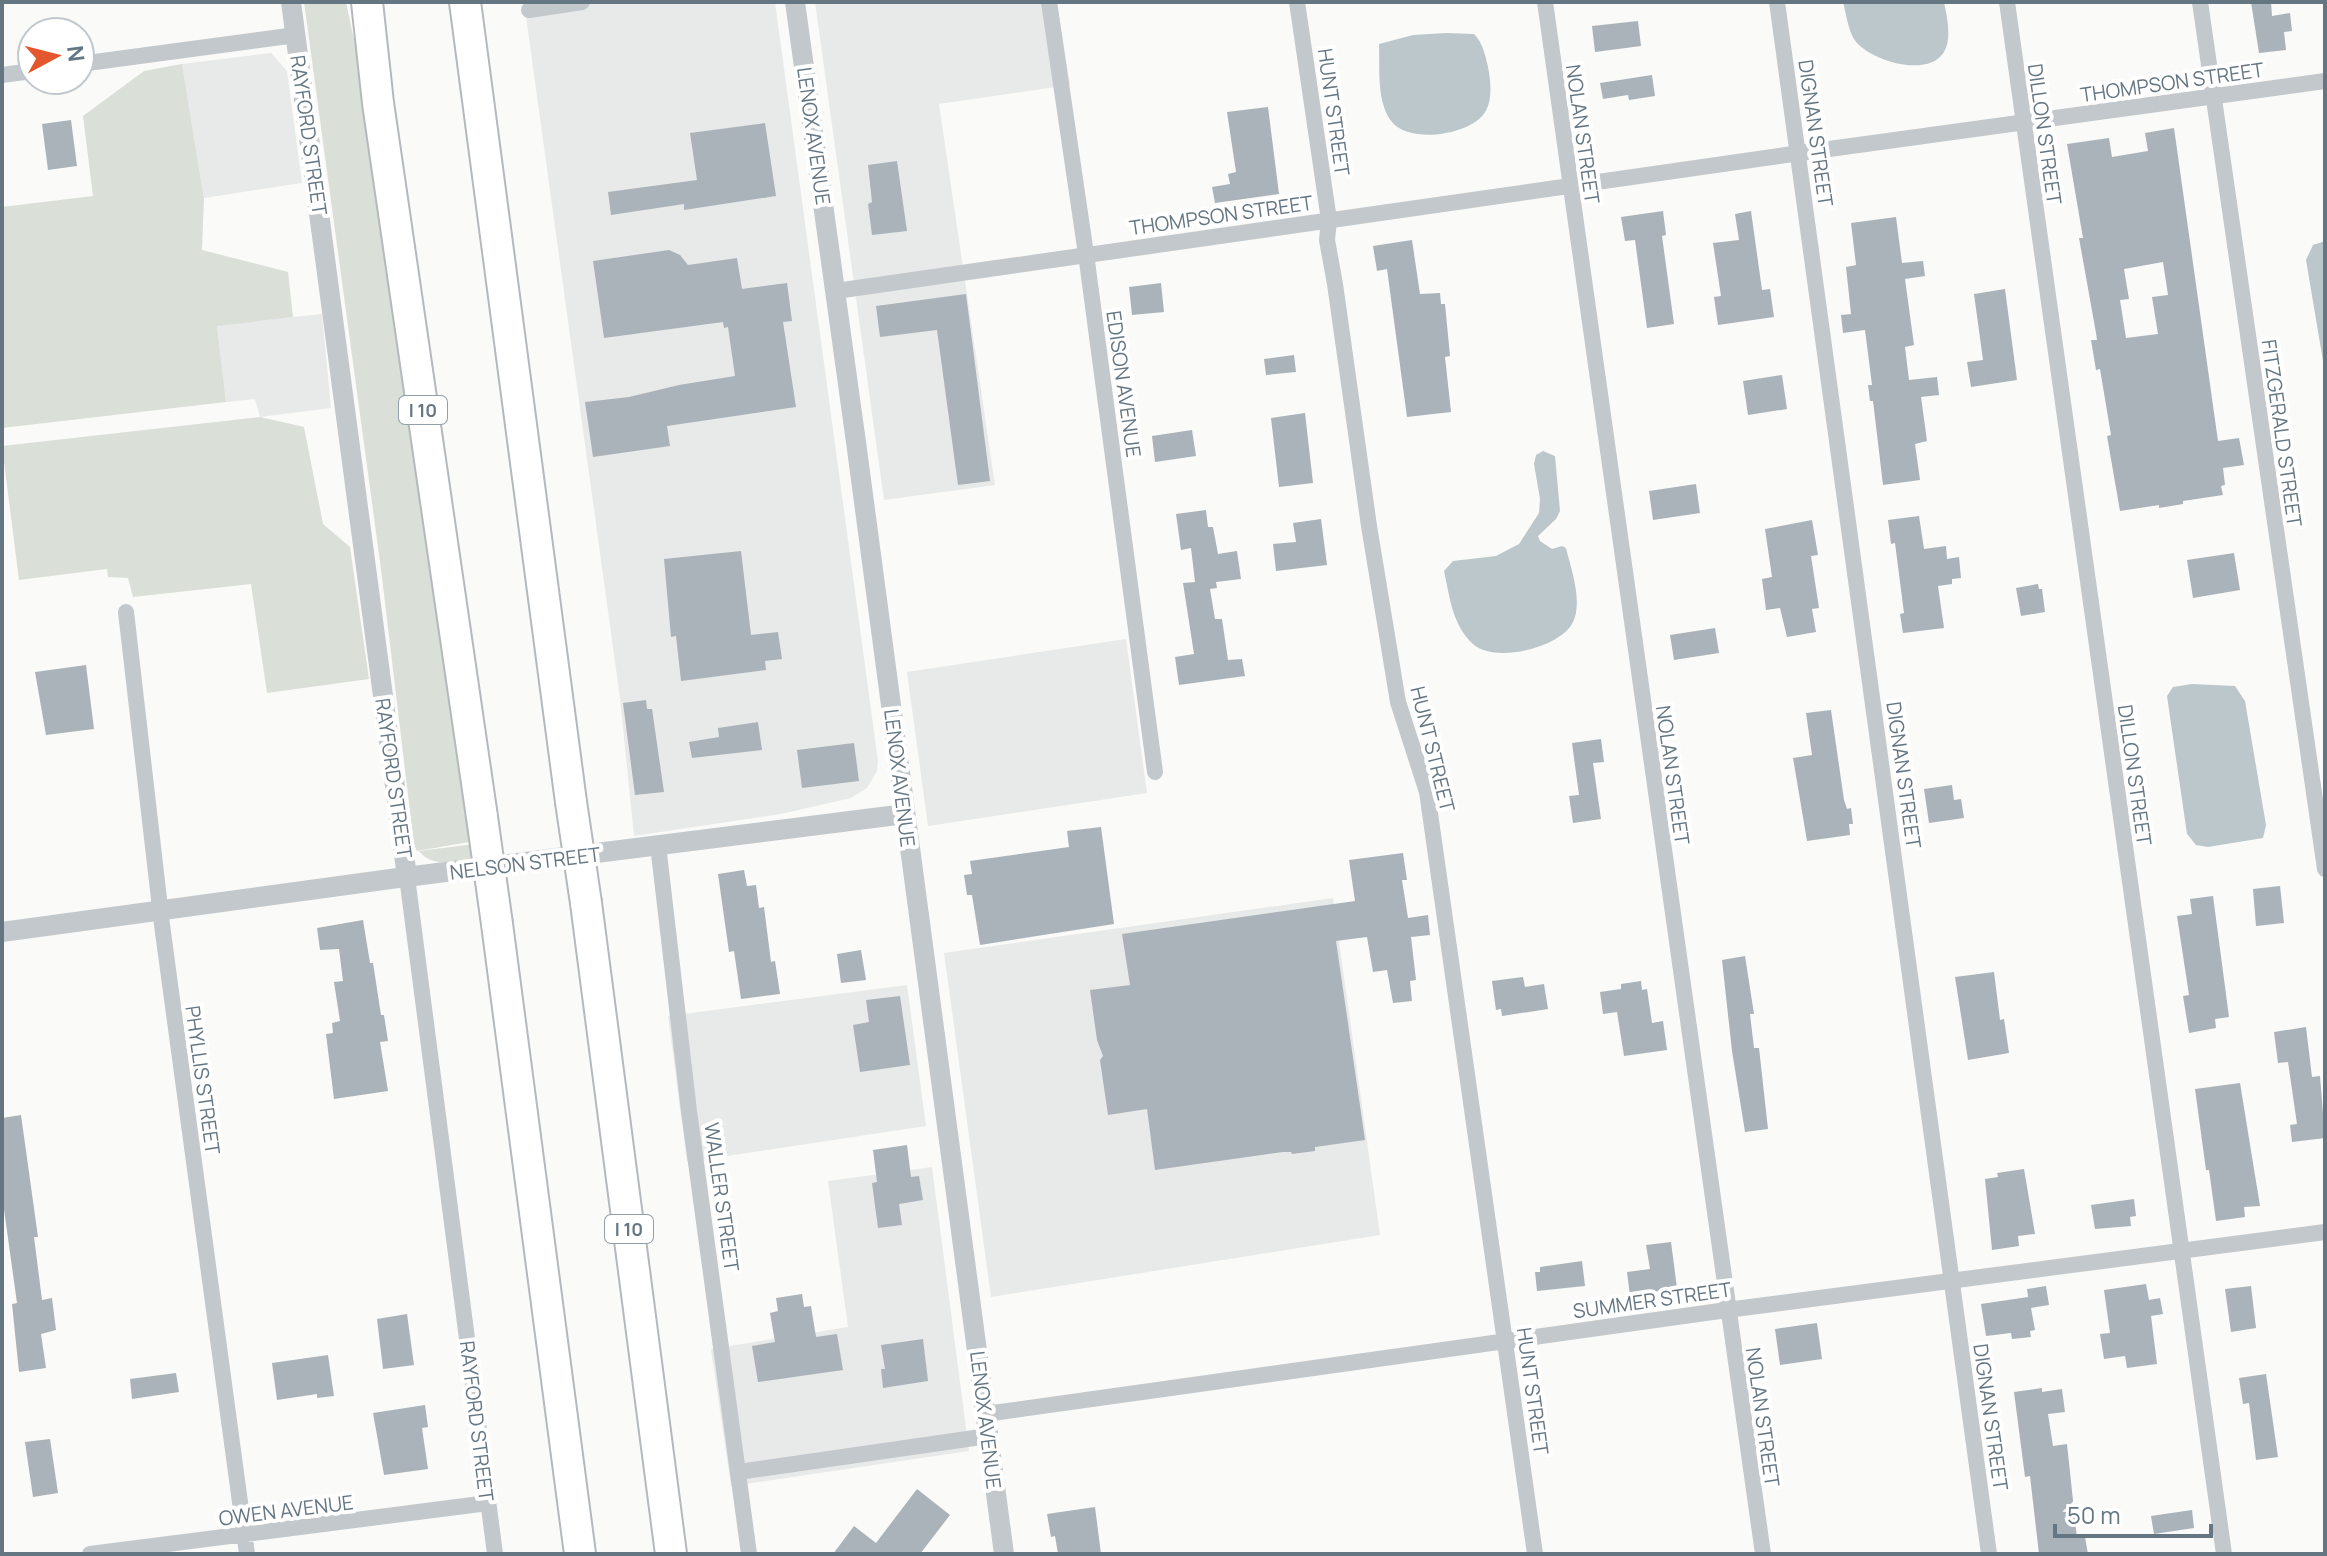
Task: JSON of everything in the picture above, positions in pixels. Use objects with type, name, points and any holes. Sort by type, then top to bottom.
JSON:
[{"type":"highway","points":[[354,2],[378,103]]},
{"type":"highway","name":"I 10","points":[[367,2],[378,103],[497,924],[580,1554]]},
{"type":"highway","name":"I 10","points":[[465,2],[671,1554]]},
{"type":"highway","points":[[473,2],[486,161]]},
{"type":"street","name":"RAYFORD STREET","points":[[291,2],[495,1554]]},
{"type":"street","points":[[529,10],[582,2]]},
{"type":"street","name":"LENOX AVENUE","points":[[795,2],[1004,1554]]},
{"type":"street","name":"EDISON AVENUE","points":[[1049,2],[1155,772]]},
{"type":"street","name":"HUNT STREET","points":[[1297,2],[1329,220],[1327,240],[1369,526],[1398,702],[1427,792],[1535,1554]]},
{"type":"street","name":"NOLAN STREET","points":[[1545,2],[1763,1554]]},
{"type":"street","name":"DIGNAN STREET","points":[[1777,2],[1989,1554]]},
{"type":"street","name":"DILLON STREET","points":[[2007,2],[2224,1554]]},
{"type":"street","name":"FITZGERALD STREET","points":[[2200,2],[2325,869]]},
{"type":"street","points":[[96,62],[296,35]]},
{"type":"street","name":"THOMPSON STREET","points":[[836,291],[2325,81]]},
{"type":"street","name":"PHYLLIS STREET","points":[[126,612],[160,911],[247,1554]]},
{"type":"street","name":"NELSON STREET","points":[[2,932],[905,814]]},
{"type":"street","name":"WALLER STREET","points":[[658,845],[689,1111],[749,1554]]},
{"type":"street","name":"SUMMER STREET","points":[[986,1414],[1727,1310],[2325,1232]]},
{"type":"street","points":[[738,1472],[988,1436]]},
{"type":"street","name":"OWEN AVENUE","points":[[90,1554],[488,1503]]},
{"type":"shaded area","points":[[304,2],[346,2],[373,131],[424,534],[475,841],[417,851],[414,845],[381,569]]},
{"type":"shaded area","points":[[524,2],[775,2],[878,761],[877,771],[867,788],[851,798],[781,814],[634,836],[620,698]]},
{"type":"shaded area","points":[[815,2],[1057,2],[1070,85],[939,104],[995,485],[884,500]]},
{"type":"shaded area","points":[[1843,2],[1944,2],[1948,34],[1944,52],[1936,60],[1912,65],[1898,64],[1871,54],[1854,39]]},
{"type":"shaded area","points":[[1474,34],[1480,41],[1490,79],[1490,98],[1486,110],[1475,122],[1452,132],[1424,135],[1400,129],[1392,122],[1383,105],[1379,44],[1413,35]]},
{"type":"shaded area","points":[[271,53],[287,71],[302,183],[204,198],[182,64]]},
{"type":"shaded area","points":[[182,64],[204,198],[202,250],[288,272],[293,317],[217,326],[226,402],[2,428],[2,207],[93,196],[83,116],[144,71]]},
{"type":"shaded area","points":[[2325,241],[2325,373],[2306,260],[2313,245]]},
{"type":"shaded area","points":[[322,314],[331,408],[260,417],[255,399],[226,402],[217,325]]},
{"type":"shaded area","points":[[260,417],[304,427],[323,524],[350,547],[369,679],[267,693],[251,584],[133,597],[128,578],[108,577],[107,569],[19,580],[2,446]]},
{"type":"shaded area","points":[[1543,451],[1555,456],[1560,511],[1538,536],[1552,549],[1566,548],[1575,585],[1576,614],[1566,631],[1542,646],[1511,653],[1483,650],[1473,644],[1460,628],[1444,571],[1453,561],[1496,556],[1519,544],[1539,513],[1540,499],[1534,464],[1536,455]]},
{"type":"shaded area","points":[[1126,639],[1147,793],[928,826],[907,672]]},
{"type":"shaded area","points":[[2192,684],[2235,686],[2245,701],[2266,825],[2263,838],[2208,847],[2196,845],[2187,834],[2167,696],[2173,687]]},
{"type":"shaded area","points":[[475,844],[477,858],[454,862],[431,860],[419,851]]},
{"type":"shaded area","points":[[1333,898],[1380,1235],[991,1297],[944,953]]},
{"type":"shaded area","points":[[907,985],[926,1126],[687,1162],[668,1016]]},
{"type":"shaded area","points":[[932,1167],[969,1451],[731,1486],[711,1349],[848,1327],[828,1181]]},
{"type":"building","points":[[2251,2],[2271,2],[2272,16],[2290,13],[2292,31],[2284,32],[2286,50],[2259,53]]},
{"type":"building","points":[[1638,21],[1641,46],[1595,52],[1592,26]]},
{"type":"building","points":[[1652,75],[1655,96],[1629,100],[1628,95],[1603,99],[1600,83]]},
{"type":"building","points":[[1268,107],[1279,194],[1215,203],[1212,187],[1230,184],[1228,174],[1236,172],[1227,112]]},
{"type":"building","points":[[71,120],[77,166],[48,170],[42,124]]},
{"type":"building","points":[[765,123],[776,196],[684,210],[684,204],[611,215],[608,192],[697,180],[690,133]]},
{"type":"building","points":[[2174,128],[2218,441],[2239,438],[2244,465],[2223,468],[2223,495],[2159,508],[2159,505],[2120,511],[2107,436],[2111,435],[2100,369],[2096,370],[2091,340],[2097,340],[2067,144],[2109,138],[2112,157],[2148,151],[2145,133]],"holes":[[[2163,262],[2168,295],[2152,297],[2158,334],[2126,338],[2120,300],[2129,299],[2124,269]]]},
{"type":"building","points":[[897,161],[907,231],[872,235],[868,165]]},
{"type":"building","points":[[1663,211],[1666,235],[1662,236],[1674,324],[1647,328],[1635,240],[1625,241],[1621,217]]},
{"type":"building","points":[[1751,211],[1762,290],[1770,289],[1774,317],[1718,325],[1714,297],[1721,296],[1713,243],[1739,240],[1735,214]]},
{"type":"building","points":[[1896,217],[1902,263],[1923,261],[1925,276],[1905,279],[1914,345],[1905,347],[1909,380],[1937,377],[1939,395],[1921,397],[1927,441],[1915,444],[1920,480],[1883,485],[1873,401],[1870,401],[1868,385],[1872,385],[1865,330],[1843,333],[1841,315],[1851,314],[1846,267],[1856,265],[1851,223]]},
{"type":"building","points":[[1412,240],[1420,294],[1440,293],[1441,304],[1445,304],[1450,356],[1445,357],[1451,412],[1407,417],[1387,269],[1377,271],[1373,246]]},
{"type":"building","points":[[669,250],[680,255],[688,265],[737,258],[742,289],[787,283],[792,321],[783,322],[796,407],[667,426],[670,446],[593,457],[585,402],[629,397],[735,376],[728,327],[724,328],[723,322],[604,338],[593,261]]},
{"type":"building","points":[[1161,283],[1164,312],[1132,315],[1129,287]]},
{"type":"building","points":[[2005,289],[2017,380],[1971,387],[1967,362],[1983,360],[1974,294]]},
{"type":"building","points":[[966,294],[990,481],[958,485],[937,330],[880,337],[876,306]]},
{"type":"building","points":[[1294,355],[1296,372],[1266,375],[1264,359]]},
{"type":"building","points":[[1782,375],[1787,409],[1748,415],[1743,381]]},
{"type":"building","points":[[1305,413],[1313,483],[1279,487],[1271,418]]},
{"type":"building","points":[[1192,430],[1196,456],[1155,462],[1152,436]]},
{"type":"building","points":[[1696,484],[1700,513],[1653,520],[1649,491]]},
{"type":"building","points":[[1206,510],[1208,527],[1213,527],[1218,554],[1237,551],[1241,579],[1216,582],[1217,588],[1210,589],[1215,619],[1222,619],[1228,660],[1242,659],[1245,676],[1179,685],[1175,657],[1194,654],[1183,583],[1195,582],[1191,548],[1181,550],[1176,514]]},
{"type":"building","points":[[1919,516],[1924,549],[1946,546],[1947,559],[1959,557],[1961,578],[1952,579],[1952,584],[1938,586],[1944,628],[1903,633],[1900,614],[1904,613],[1895,543],[1891,544],[1888,520]]},
{"type":"building","points":[[1321,519],[1327,565],[1276,571],[1273,544],[1296,542],[1293,523]]},
{"type":"building","points":[[1812,520],[1818,555],[1811,556],[1819,608],[1812,609],[1816,632],[1787,637],[1780,608],[1766,610],[1762,579],[1772,577],[1765,529]]},
{"type":"building","points":[[741,551],[751,635],[778,632],[782,659],[765,661],[766,670],[681,681],[676,636],[671,637],[664,559]]},
{"type":"building","points":[[2234,553],[2240,590],[2193,598],[2187,560]]},
{"type":"building","points":[[2038,584],[2042,589],[2045,612],[2021,616],[2016,588]]},
{"type":"building","points":[[1715,628],[1719,653],[1674,660],[1670,635]]},
{"type":"building","points":[[86,665],[94,729],[46,735],[35,672]]},
{"type":"building","points":[[646,700],[647,709],[652,709],[664,792],[635,795],[623,703]]},
{"type":"building","points":[[1831,710],[1844,800],[1847,809],[1851,808],[1853,824],[1849,824],[1850,835],[1807,841],[1793,758],[1812,755],[1806,713]]},
{"type":"building","points":[[758,722],[762,750],[692,758],[689,742],[719,737],[718,728]]},
{"type":"building","points":[[1601,739],[1604,762],[1593,763],[1601,819],[1573,823],[1569,796],[1579,795],[1572,743]]},
{"type":"building","points":[[854,743],[859,781],[802,788],[797,750]]},
{"type":"building","points":[[1952,785],[1954,800],[1961,799],[1964,818],[1929,823],[1924,789]]},
{"type":"building","points":[[1101,827],[1114,924],[980,945],[972,895],[967,895],[964,875],[972,874],[970,861],[1069,847],[1067,831]]},
{"type":"building","points":[[1403,853],[1407,880],[1402,880],[1408,918],[1428,915],[1430,935],[1411,937],[1416,980],[1410,981],[1412,1001],[1393,1003],[1387,970],[1373,972],[1367,937],[1336,941],[1365,1140],[1315,1147],[1315,1151],[1283,1152],[1155,1170],[1147,1109],[1108,1115],[1100,1060],[1103,1056],[1097,1040],[1090,990],[1130,985],[1122,934],[1355,901],[1349,860]]},
{"type":"building","points":[[744,870],[747,886],[756,885],[759,908],[764,907],[771,962],[775,961],[780,994],[741,999],[734,951],[729,952],[718,874]]},
{"type":"building","points":[[2280,886],[2284,923],[2256,926],[2253,889]]},
{"type":"building","points":[[2213,896],[2229,1017],[2215,1019],[2216,1028],[2189,1033],[2183,996],[2189,995],[2177,916],[2192,914],[2190,899]]},
{"type":"building","points":[[363,920],[388,1041],[380,1042],[388,1091],[334,1099],[326,1034],[333,1033],[332,1023],[340,1021],[334,982],[343,981],[339,949],[320,950],[317,928]]},
{"type":"building","points":[[861,950],[866,980],[841,983],[837,954]]},
{"type":"building","points":[[1745,956],[1754,1014],[1750,1014],[1754,1048],[1759,1048],[1768,1129],[1745,1132],[1722,960]]},
{"type":"building","points":[[1994,972],[2000,1020],[2004,1019],[2009,1053],[1968,1060],[1955,977]]},
{"type":"building","points":[[1523,977],[1525,987],[1544,984],[1548,1009],[1502,1016],[1501,1009],[1496,1010],[1492,981]]},
{"type":"building","points":[[1641,981],[1642,990],[1647,989],[1652,1023],[1663,1021],[1667,1050],[1624,1056],[1617,1012],[1603,1014],[1600,992],[1621,989],[1621,984]]},
{"type":"building","points":[[900,996],[910,1065],[860,1072],[853,1025],[869,1022],[866,1000]]},
{"type":"building","points":[[2306,1027],[2312,1077],[2320,1076],[2325,1138],[2292,1142],[2290,1125],[2297,1124],[2288,1062],[2278,1063],[2274,1032]]},
{"type":"building","points":[[2240,1083],[2260,1206],[2244,1207],[2245,1217],[2216,1221],[2195,1089]]},
{"type":"building","points":[[21,1115],[38,1237],[34,1237],[42,1300],[52,1298],[56,1330],[41,1334],[46,1368],[19,1372],[12,1304],[17,1303],[2,1195],[2,1118]]},
{"type":"building","points":[[907,1145],[911,1177],[919,1176],[923,1200],[899,1204],[902,1225],[878,1228],[872,1183],[877,1182],[873,1150]]},
{"type":"building","points":[[2024,1169],[2035,1234],[2018,1236],[2019,1246],[1992,1250],[1985,1179],[1998,1177],[1997,1173]]},
{"type":"building","points":[[2134,1199],[2136,1216],[2130,1217],[2131,1226],[2095,1229],[2091,1205]]},
{"type":"building","points":[[1671,1242],[1677,1288],[1630,1296],[1627,1272],[1650,1269],[1646,1245]]},
{"type":"building","points":[[1582,1261],[1585,1286],[1537,1291],[1535,1272],[1540,1272],[1540,1267]]},
{"type":"building","points":[[2146,1284],[2149,1300],[2160,1298],[2163,1314],[2151,1316],[2157,1364],[2127,1368],[2125,1356],[2104,1359],[2100,1334],[2110,1333],[2104,1290]]},
{"type":"building","points":[[2046,1286],[2049,1305],[2031,1308],[2035,1330],[2030,1331],[2031,1337],[2012,1339],[2011,1333],[1986,1336],[1981,1304],[2028,1297],[2027,1289]]},
{"type":"building","points":[[2251,1286],[2256,1328],[2231,1332],[2225,1289]]},
{"type":"building","points":[[802,1294],[804,1307],[811,1306],[816,1337],[837,1334],[843,1370],[758,1382],[752,1346],[775,1342],[770,1313],[778,1311],[776,1298]]},
{"type":"building","points":[[407,1314],[414,1365],[383,1369],[377,1319]]},
{"type":"building","points":[[1817,1323],[1822,1359],[1780,1365],[1775,1329]]},
{"type":"building","points":[[923,1339],[928,1381],[883,1388],[881,1369],[885,1369],[881,1345]]},
{"type":"building","points":[[328,1355],[334,1396],[317,1398],[317,1394],[277,1400],[272,1363]]},
{"type":"building","points":[[176,1373],[179,1392],[132,1399],[130,1379]]},
{"type":"building","points":[[2266,1374],[2278,1457],[2256,1460],[2249,1403],[2243,1404],[2239,1378]]},
{"type":"building","points":[[2042,1388],[2042,1392],[2062,1389],[2065,1412],[2048,1414],[2053,1446],[2067,1444],[2077,1538],[2085,1537],[2088,1554],[2039,1554],[2030,1476],[2025,1477],[2014,1392]]},
{"type":"building","points":[[425,1405],[428,1427],[422,1428],[428,1469],[384,1475],[373,1413]]},
{"type":"building","points":[[50,1439],[58,1493],[33,1497],[25,1442]]},
{"type":"building","points":[[917,1489],[950,1515],[920,1554],[833,1554],[854,1526],[876,1543]]},
{"type":"building","points":[[1095,1507],[1101,1554],[1058,1554],[1047,1514]]},
{"type":"building","points":[[2192,1510],[2194,1528],[2154,1534],[2151,1516]]}]
